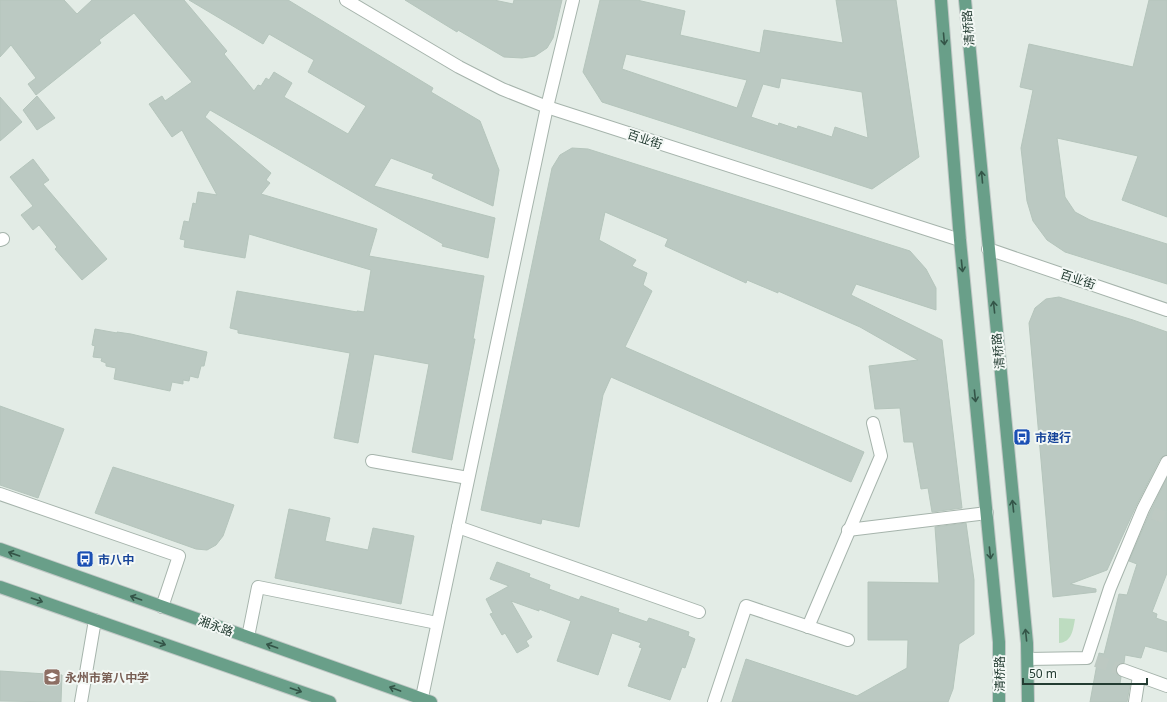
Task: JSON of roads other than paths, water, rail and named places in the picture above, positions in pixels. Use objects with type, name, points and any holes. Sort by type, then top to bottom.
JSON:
[{"type":"main road","name":"清桥路","points":[[941,0],[960,240],[999,642],[999,702]]},
{"type":"main road","name":"清桥路","points":[[965,0],[1028,659],[1028,702]]},
{"type":"main road","name":"湘永路","points":[[0,549],[425,701]]},
{"type":"main road","points":[[0,587],[330,702]]},
{"type":"street","name":"百业街","points":[[346,0],[459,67],[502,89],[547,107],[960,240]]},
{"type":"street","points":[[425,701],[437,623],[547,107],[573,0]]},
{"type":"street","name":"百业街","points":[[988,249],[1167,310]]},
{"type":"street","points":[[808,626],[881,456],[873,423]]},
{"type":"street","points":[[372,461],[468,478]]},
{"type":"street","points":[[1028,659],[1092,659],[1110,588],[1148,511],[1167,462]]},
{"type":"street","points":[[0,494],[179,556],[162,607]]},
{"type":"street","points":[[848,530],[987,513]]},
{"type":"street","points":[[458,527],[699,612]]},
{"type":"street","points":[[248,637],[258,587],[437,623]]},
{"type":"street","points":[[714,702],[746,606],[848,640]]},
{"type":"street","points":[[81,702],[95,620]]},
{"type":"street","points":[[1123,670],[1167,686]]},
{"type":"street","points":[[1136,702],[1139,676]]},
{"type":"tunnel","points":[[1153,513],[1167,518]]},
{"type":"tunnel","points":[[1096,661],[1123,670]]},
{"type":"place","name":"市建行","points":[[1022,437]]},
{"type":"place","name":"市八中","points":[[85,559]]},
{"type":"place","name":"永州市第八中学","points":[[52,677]]}]
